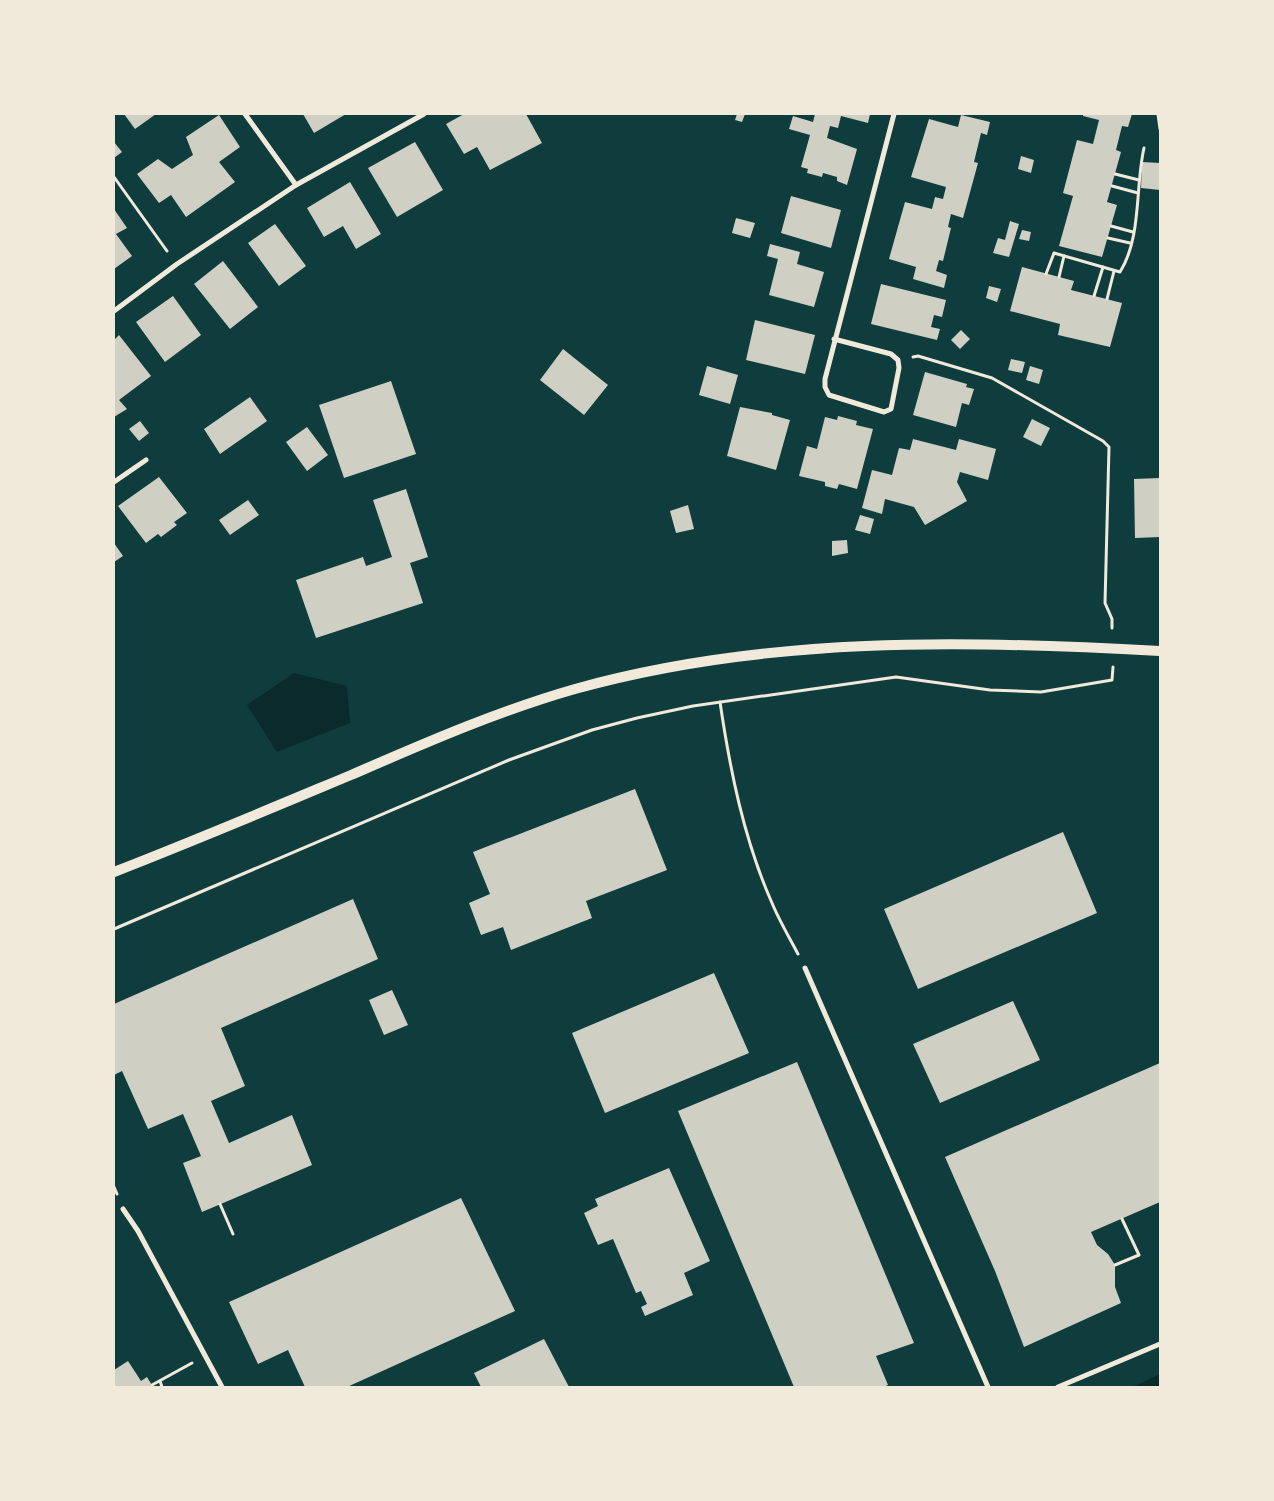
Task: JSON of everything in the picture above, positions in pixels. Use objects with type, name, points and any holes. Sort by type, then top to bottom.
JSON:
[{"type":"main road","points":[[114,872],[486,718],[574,690],[649,670],[785,650],[843,646],[930,644],[1113,648],[1160,651]]},
{"type":"street","points":[[246,114],[296,185]]},
{"type":"street","points":[[114,311],[177,264],[296,185],[424,114]]},
{"type":"street","points":[[834,339],[891,354],[898,360],[899,368],[891,409],[884,412],[829,395],[825,387],[825,379],[834,339],[894,114]]},
{"type":"street","points":[[114,482],[146,460]]},
{"type":"street","points":[[805,968],[988,1387]]},
{"type":"street","points":[[123,1209],[138,1231],[222,1387]]},
{"type":"street","points":[[1058,1387],[1160,1344]]},
{"type":"path","points":[[1158,114],[1160,129]]},
{"type":"path","points":[[1046,274],[1054,252],[1120,272],[1123,268],[1133,232],[1144,148]]},
{"type":"path","points":[[1115,174],[1139,180]]},
{"type":"path","points":[[114,176],[177,264]]},
{"type":"path","points":[[1112,186],[1138,193]]},
{"type":"path","points":[[1111,226],[1133,232]]},
{"type":"path","points":[[1108,238],[1130,244]]},
{"type":"path","points":[[1059,277],[1064,256]]},
{"type":"path","points":[[1094,296],[1103,267]]},
{"type":"path","points":[[1107,299],[1114,271]]},
{"type":"path","points":[[114,929],[435,790],[543,746],[637,718],[720,702],[896,677],[990,690],[1041,692],[1112,680],[1112,619],[1105,604],[1109,447],[1103,441],[1048,408],[992,378],[918,356],[898,360]]},
{"type":"path","points":[[720,702],[728,760],[747,832],[772,902],[805,968]]},
{"type":"path","points":[[220,1204],[233,1234]]},
{"type":"path","points":[[1115,1265],[1138,1255],[1122,1219]]},
{"type":"path","points":[[152,1385],[175,1373]]},
{"type":"path","points":[[160,1381],[162,1387]]},
{"type":"water","points":[[294,673],[347,686],[350,723],[277,752],[247,705]]},
{"type":"water","points":[[1160,1374],[1160,1387],[1132,1387]]},
{"type":"building","points":[[124,114],[156,114],[135,129]]},
{"type":"building","points":[[303,114],[346,114],[314,133]]},
{"type":"building","points":[[464,114],[526,114],[542,143],[490,170],[477,147],[464,154],[446,124]]},
{"type":"building","points":[[737,114],[745,114],[742,122],[735,120]]},
{"type":"building","points":[[815,114],[870,114],[868,123],[841,116],[838,128],[830,126],[827,138],[857,149],[847,185],[837,181],[837,177],[823,173],[822,177],[807,173],[808,169],[801,167],[810,135],[789,129],[793,116],[813,122]]},
{"type":"building","points":[[1083,114],[1132,114],[1128,127],[1122,126],[1116,150],[1121,152],[1107,202],[1117,205],[1102,257],[1059,246],[1073,196],[1063,193],[1077,140],[1093,144],[1099,120],[1083,116]]},
{"type":"building","points":[[219,115],[240,147],[219,162],[235,182],[186,217],[171,195],[159,203],[137,174],[158,159],[172,169],[193,155],[186,137]]},
{"type":"building","points":[[961,115],[990,122],[987,135],[981,133],[974,162],[978,163],[963,218],[951,214],[948,227],[951,228],[943,261],[939,260],[936,271],[947,275],[944,288],[913,279],[916,267],[889,259],[905,202],[932,209],[935,197],[943,199],[946,187],[911,177],[929,119],[958,127]]},
{"type":"building","points":[[114,142],[122,152],[114,158]]},
{"type":"building","points":[[415,142],[443,190],[397,217],[368,168]]},
{"type":"building","points":[[1021,156],[1034,160],[1031,173],[1018,169]]},
{"type":"building","points":[[1142,162],[1160,163],[1160,190],[1141,188]]},
{"type":"building","points":[[350,182],[381,234],[356,249],[343,226],[324,237],[307,208]]},
{"type":"building","points":[[791,196],[841,210],[831,248],[781,233]]},
{"type":"building","points":[[114,209],[127,228],[116,234],[132,256],[114,269]]},
{"type":"building","points":[[736,218],[755,223],[750,238],[732,233]]},
{"type":"building","points":[[1010,221],[1019,224],[1009,257],[993,253],[998,238],[1005,240]]},
{"type":"building","points":[[275,224],[306,266],[279,286],[248,243]]},
{"type":"building","points":[[1022,230],[1031,232],[1029,241],[1019,239]]},
{"type":"building","points":[[770,244],[800,252],[797,264],[824,272],[814,307],[769,295],[778,259],[767,256]]},
{"type":"building","points":[[223,261],[258,307],[230,329],[194,284]]},
{"type":"building","points":[[1022,267],[1074,281],[1071,290],[1122,303],[1110,347],[1058,335],[1060,324],[1010,311]]},
{"type":"building","points":[[881,284],[946,300],[942,317],[934,315],[931,327],[940,329],[937,340],[871,324]]},
{"type":"building","points":[[989,286],[1001,289],[997,302],[986,298]]},
{"type":"building","points":[[173,296],[201,335],[165,362],[136,322]]},
{"type":"building","points":[[755,320],[815,335],[805,374],[746,360]]},
{"type":"building","points":[[961,330],[970,339],[960,349],[951,340]]},
{"type":"building","points":[[119,335],[151,376],[119,400],[127,409],[114,417],[114,340]]},
{"type":"building","points":[[563,349],[608,385],[584,415],[540,380]]},
{"type":"building","points":[[1011,359],[1025,362],[1022,373],[1008,370]]},
{"type":"building","points":[[707,366],[738,375],[730,404],[699,395]]},
{"type":"building","points":[[1030,366],[1043,370],[1039,384],[1026,380]]},
{"type":"building","points":[[925,372],[967,384],[966,387],[974,389],[969,405],[962,403],[956,427],[913,415]]},
{"type":"building","points":[[391,381],[416,454],[344,478],[319,405]]},
{"type":"building","points":[[250,397],[267,421],[220,454],[204,429]]},
{"type":"building","points":[[740,407],[772,413],[772,415],[790,420],[776,470],[727,456]]},
{"type":"building","points":[[838,416],[857,421],[856,425],[873,429],[857,489],[839,484],[837,489],[825,486],[825,482],[799,476],[807,446],[817,449],[825,417],[837,420]]},
{"type":"building","points":[[1032,419],[1050,428],[1041,446],[1023,437]]},
{"type":"building","points":[[140,421],[149,433],[139,441],[129,429]]},
{"type":"building","points":[[307,427],[328,455],[307,471],[286,442]]},
{"type":"building","points":[[913,439],[956,450],[959,439],[996,449],[988,480],[960,472],[957,482],[967,501],[925,525],[914,507],[885,499],[882,514],[862,508],[872,470],[892,475],[899,448],[910,450]]},
{"type":"building","points":[[159,477],[187,513],[174,522],[177,525],[161,537],[158,534],[146,543],[118,506]]},
{"type":"building","points":[[1160,478],[1160,537],[1135,538],[1134,479]]},
{"type":"building","points":[[406,489],[428,557],[410,563],[423,603],[316,638],[296,580],[363,557],[366,566],[392,557],[373,500]]},
{"type":"building","points":[[248,500],[259,515],[230,535],[219,520]]},
{"type":"building","points":[[688,505],[694,529],[676,533],[670,511]]},
{"type":"building","points":[[860,515],[874,519],[870,534],[855,530]]},
{"type":"building","points":[[847,540],[848,553],[832,556],[832,541]]},
{"type":"building","points":[[114,543],[123,556],[114,562]]},
{"type":"building","points":[[635,789],[667,870],[586,901],[592,918],[511,950],[503,927],[481,935],[469,903],[490,894],[473,852]]},
{"type":"building","points":[[1063,832],[1097,913],[918,989],[884,909]]},
{"type":"building","points":[[353,899],[378,959],[221,1028],[245,1086],[211,1101],[229,1143],[292,1115],[312,1165],[202,1212],[183,1163],[201,1156],[183,1114],[148,1129],[122,1071],[114,1075],[114,1004]]},
{"type":"building","points":[[714,973],[749,1053],[605,1113],[572,1033]]},
{"type":"building","points":[[392,990],[408,1025],[384,1035],[369,1000]]},
{"type":"building","points":[[1013,1001],[1040,1060],[940,1103],[913,1044]]},
{"type":"building","points":[[797,1062],[914,1343],[876,1356],[888,1385],[883,1387],[794,1387],[678,1111]]},
{"type":"building","points":[[1160,1063],[1160,1202],[1091,1232],[1097,1245],[1108,1254],[1115,1265],[1115,1287],[1121,1303],[1024,1347],[995,1271],[945,1157]]},
{"type":"building","points":[[669,1168],[710,1261],[684,1273],[693,1295],[645,1316],[641,1307],[647,1304],[641,1291],[636,1293],[613,1239],[598,1245],[584,1213],[598,1206],[595,1199]]},
{"type":"building","points":[[461,1198],[515,1311],[347,1387],[305,1387],[288,1350],[258,1364],[229,1302]]},
{"type":"building","points":[[544,1339],[569,1387],[481,1387],[474,1373]]},
{"type":"building","points":[[128,1361],[141,1381],[147,1377],[153,1387],[114,1387],[114,1370]]}]
